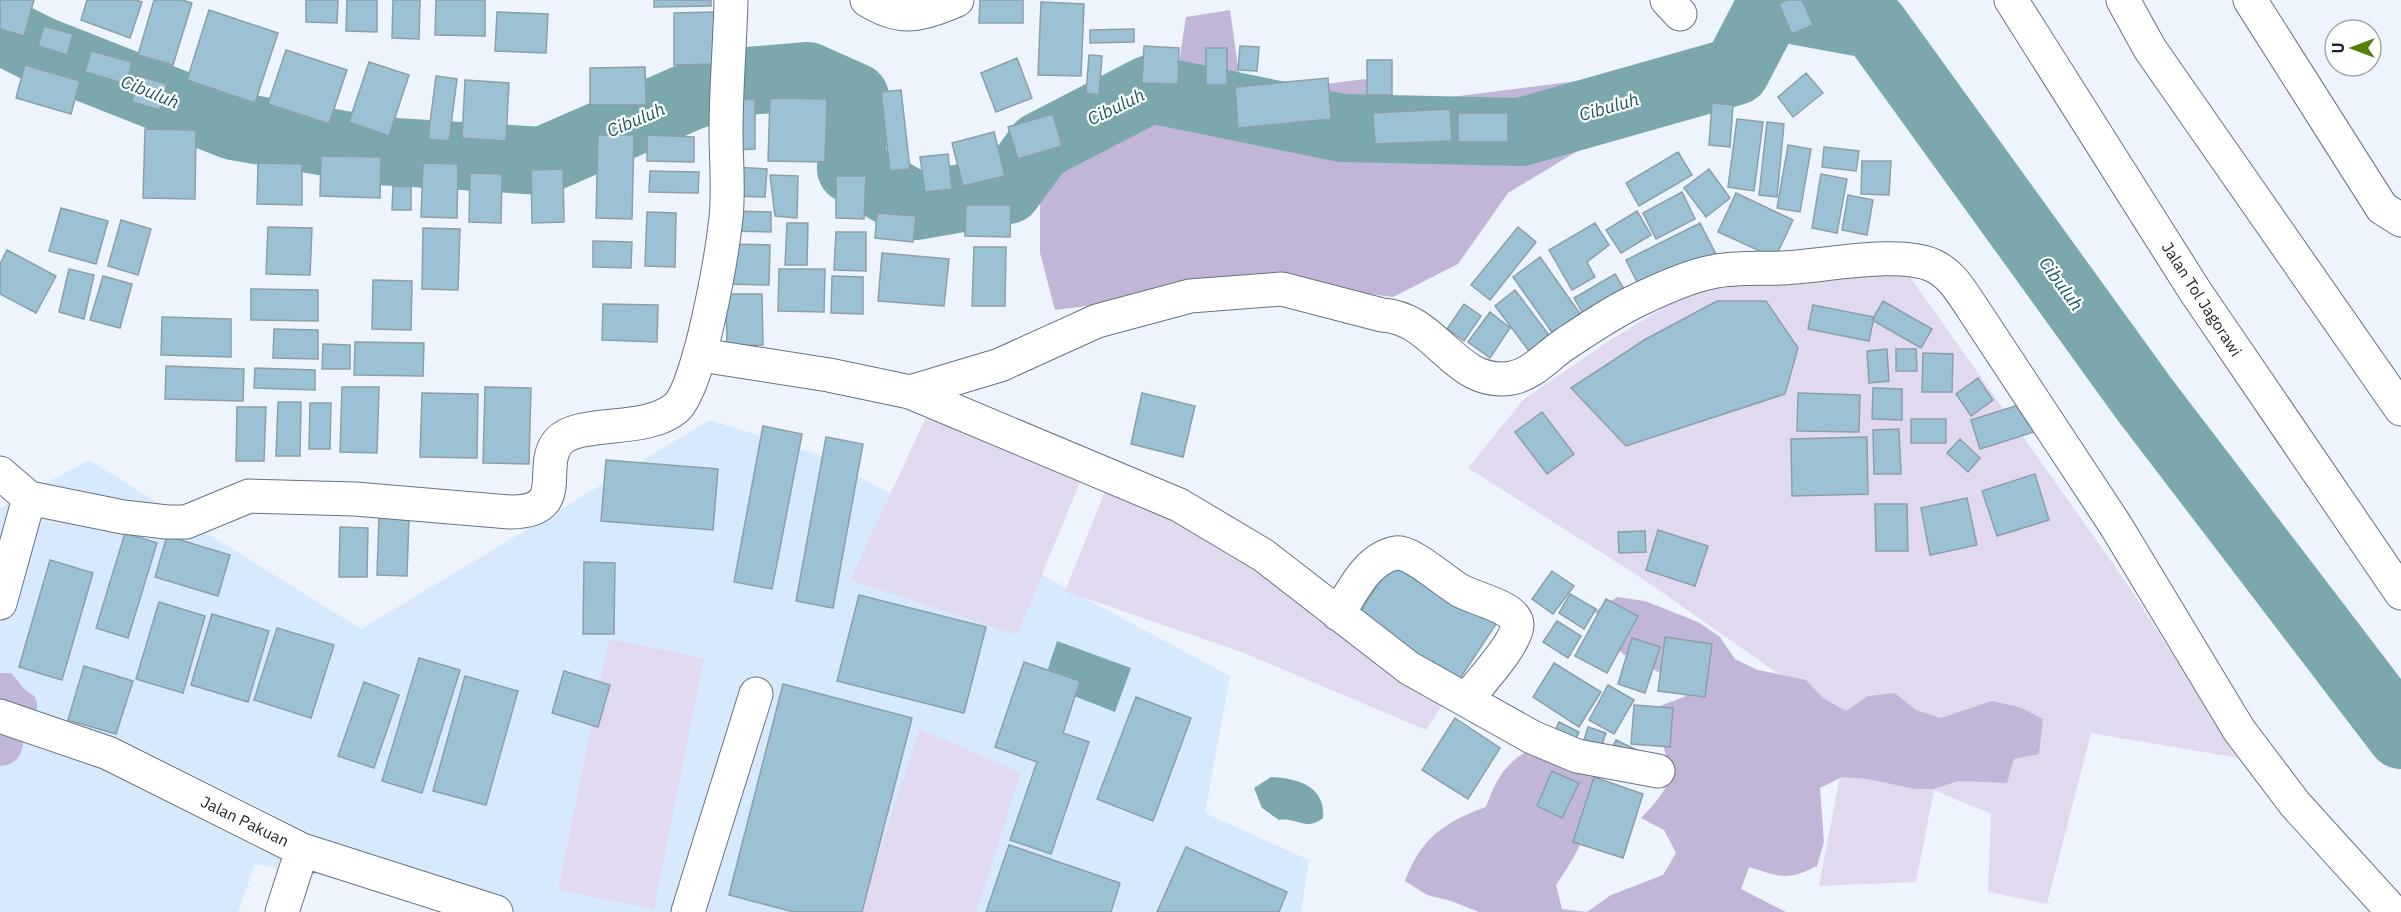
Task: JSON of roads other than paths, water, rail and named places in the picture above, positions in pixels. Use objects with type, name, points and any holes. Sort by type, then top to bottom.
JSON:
[{"type":"main road","points":[[867,0],[880,8],[912,16],[957,0]]},
{"type":"main road","name":"Jalan Tol Jagorawi","points":[[2011,0],[2195,291],[2401,592]]},
{"type":"main road","points":[[2123,0],[2150,49],[2401,409]]},
{"type":"main road","points":[[2250,0],[2382,208],[2401,219]]},
{"type":"main road","points":[[0,473],[28,498],[123,517],[166,522],[186,522],[249,496],[355,500],[523,512],[539,506],[544,501],[555,448],[560,441],[578,432],[639,424],[660,418],[684,400],[701,355],[726,220],[728,89],[735,4]]},
{"type":"main road","points":[[910,392],[1000,364],[1097,321],[1190,296],[1282,289],[1382,315],[1395,316],[1421,329],[1476,375],[1498,379],[1527,373],[1564,344],[1638,300],[1710,272],[1875,260],[1915,261],[1934,266],[1951,278],[1984,324],[2116,526],[2240,730],[2295,804],[2393,912]]},
{"type":"main road","points":[[701,355],[829,375],[910,392],[1179,505],[1263,555],[1409,668],[1532,737],[1577,756],[1658,771]]},
{"type":"main road","points":[[0,603],[28,498]]},
{"type":"main road","points":[[1338,614],[1370,565],[1398,552],[1411,554],[1440,579],[1473,597],[1509,610],[1515,617],[1517,626],[1508,644],[1466,700]]},
{"type":"main road","points":[[688,912],[756,694]]},
{"type":"main road","name":"Jalan Pakuan","points":[[0,716],[108,753],[302,850],[448,899],[496,912]]},
{"type":"main road","points":[[282,912],[302,850]]},
{"type":"waterway","name":"Cibuluh","points":[[0,30],[38,49],[233,126],[379,151],[542,161],[689,97],[735,82],[808,76],[855,97],[851,169],[916,206],[1008,190],[1040,146],[1150,89],[1342,128],[1521,132],[1736,71],[1770,6],[1874,25],[2145,400],[2401,735]]}]
